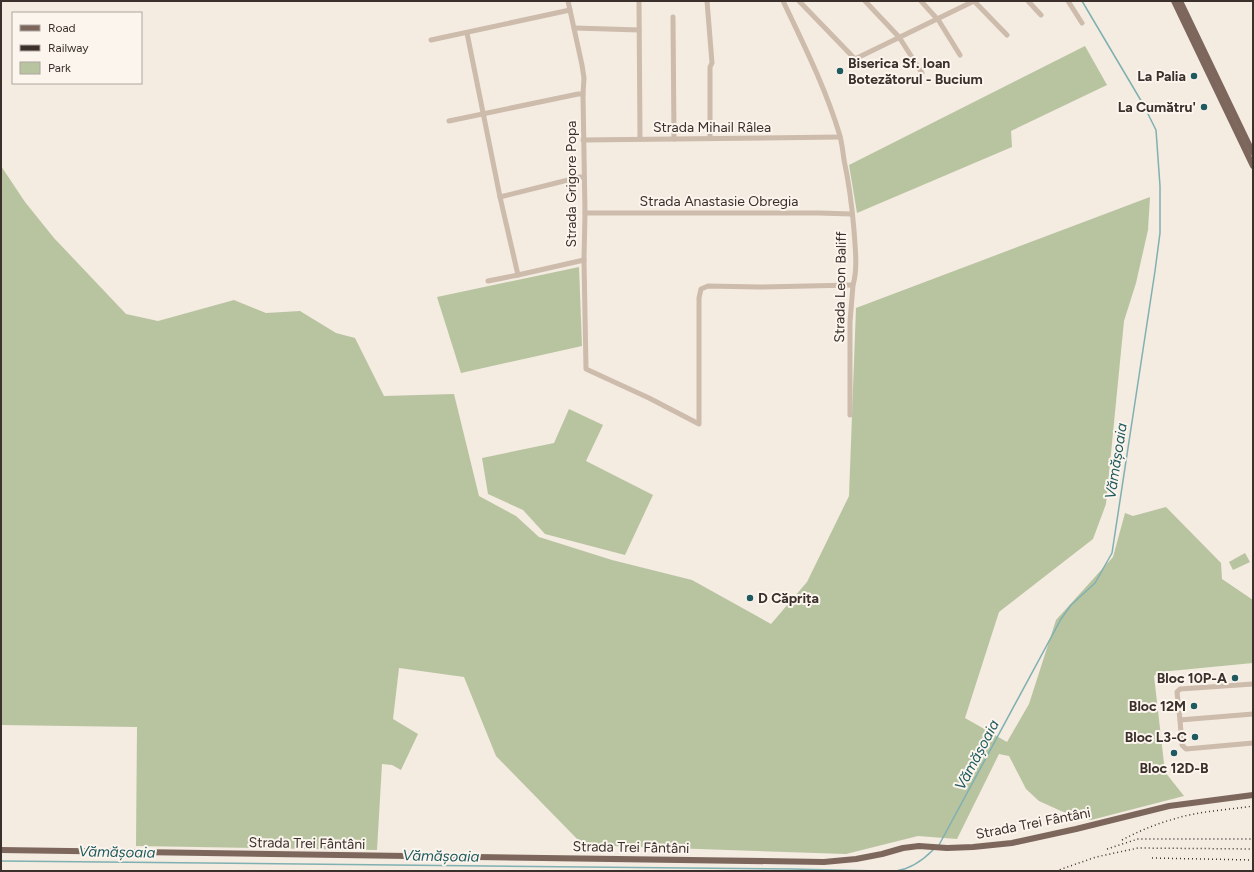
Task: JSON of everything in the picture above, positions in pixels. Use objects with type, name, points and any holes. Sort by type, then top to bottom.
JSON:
[{"type":"main road","points":[[1174,1],[1253,166]]},
{"type":"main road","points":[[1180,1],[1253,153]]},
{"type":"main road","name":"Strada Trei Fântâni","points":[[1,850],[824,862],[862,858],[903,848],[919,846],[940,848],[973,848],[1012,843],[1169,806],[1253,794]]},
{"type":"street","name":"Strada Grigore Popa","points":[[568,1],[575,28],[584,78],[583,140],[586,369],[649,398],[699,424],[699,298],[701,290],[708,286],[759,287],[853,285]]},
{"type":"street","points":[[639,1],[640,139]]},
{"type":"street","points":[[707,1],[712,63],[710,67],[710,138]]},
{"type":"street","name":"Strada Leon Baliff","points":[[783,1],[810,57],[840,137],[848,180],[855,262],[855,279],[853,285],[850,322],[850,415]]},
{"type":"street","points":[[799,1],[855,62],[899,37],[974,1],[1007,35]]},
{"type":"street","points":[[865,1],[899,37],[922,73]]},
{"type":"street","points":[[920,1],[937,19],[960,55]]},
{"type":"street","points":[[1028,1],[1041,15]]},
{"type":"street","points":[[1068,1],[1082,23]]},
{"type":"street","points":[[431,40],[570,10]]},
{"type":"street","points":[[673,17],[674,139]]},
{"type":"street","points":[[575,28],[639,30]]},
{"type":"street","points":[[467,33],[500,197],[518,275]]},
{"type":"street","points":[[449,121],[583,94]]},
{"type":"street","name":"Strada Mihail Râlea","points":[[583,140],[840,137]]},
{"type":"street","points":[[500,197],[584,177]]},
{"type":"street","name":"Strada Anastasie Obregia","points":[[585,213],[852,214]]},
{"type":"street","points":[[488,281],[584,260]]},
{"type":"street","points":[[1253,684],[1180,689],[1177,692],[1182,745],[1186,750],[1253,743]]},
{"type":"street","points":[[1180,720],[1253,714]]},
{"type":"green space","points":[[1085,46],[1107,85],[1011,131],[1012,147],[857,213],[849,165]]},
{"type":"green space","points":[[1,166],[25,202],[54,238],[126,314],[158,321],[234,300],[266,313],[300,311],[336,333],[355,338],[384,396],[454,394],[479,496],[516,516],[539,537],[612,560],[692,580],[771,624],[807,582],[849,496],[856,308],[1150,197],[1148,230],[1136,283],[1124,321],[1106,504],[1093,539],[999,612],[965,718],[1007,742],[1029,704],[1056,620],[1113,557],[1125,513],[1133,516],[1166,507],[1221,563],[1222,579],[1253,600],[1253,663],[1160,672],[1154,676],[1165,772],[1184,796],[1091,820],[1061,811],[1039,801],[1026,789],[1009,756],[999,754],[957,839],[918,836],[846,854],[583,845],[496,756],[464,677],[399,668],[393,719],[418,734],[401,770],[392,765],[382,764],[377,850],[136,846],[137,727],[1,725]]},
{"type":"green space","points":[[579,267],[582,346],[461,373],[437,297]]},
{"type":"green space","points":[[569,409],[603,425],[586,461],[653,495],[625,555],[545,534],[523,510],[488,494],[482,458],[554,443]]},
{"type":"green space","points":[[1245,553],[1250,562],[1233,570],[1229,562]]},
{"type":"waterway","name":"Vămășoaia","points":[[939,845],[1061,619],[1071,605],[1095,583],[1112,553],[1160,233],[1160,186],[1156,130],[1143,104],[1082,1]]},
{"type":"waterway","name":"Vămășoaia","points":[[896,871],[916,863],[933,850]]},
{"type":"waterway","name":"Vămășoaia","points":[[1,861],[880,871]]},
{"type":"railway","points":[[1122,840],[1154,825],[1184,816],[1203,812],[1253,806]]},
{"type":"railway","points":[[1107,849],[1138,839],[1253,839]]},
{"type":"railway","points":[[1056,871],[1096,857],[1138,848],[1253,849]]},
{"type":"railway","points":[[1152,858],[1253,860]]},
{"type":"place","name":"Biserica Sf. Ioan Botezătorul - Bucium","points":[[840,71]]},
{"type":"place","name":"La Palia","points":[[1194,76]]},
{"type":"place","name":"La Cumătru'","points":[[1204,107]]},
{"type":"place","name":"D Căprița","points":[[750,598]]},
{"type":"place","name":"Bloc 10P-A","points":[[1235,678]]},
{"type":"place","name":"Bloc 12M","points":[[1194,706]]},
{"type":"place","name":"Bloc L3-C","points":[[1195,737]]},
{"type":"place","name":"Bloc 12D-B","points":[[1174,753]]}]
